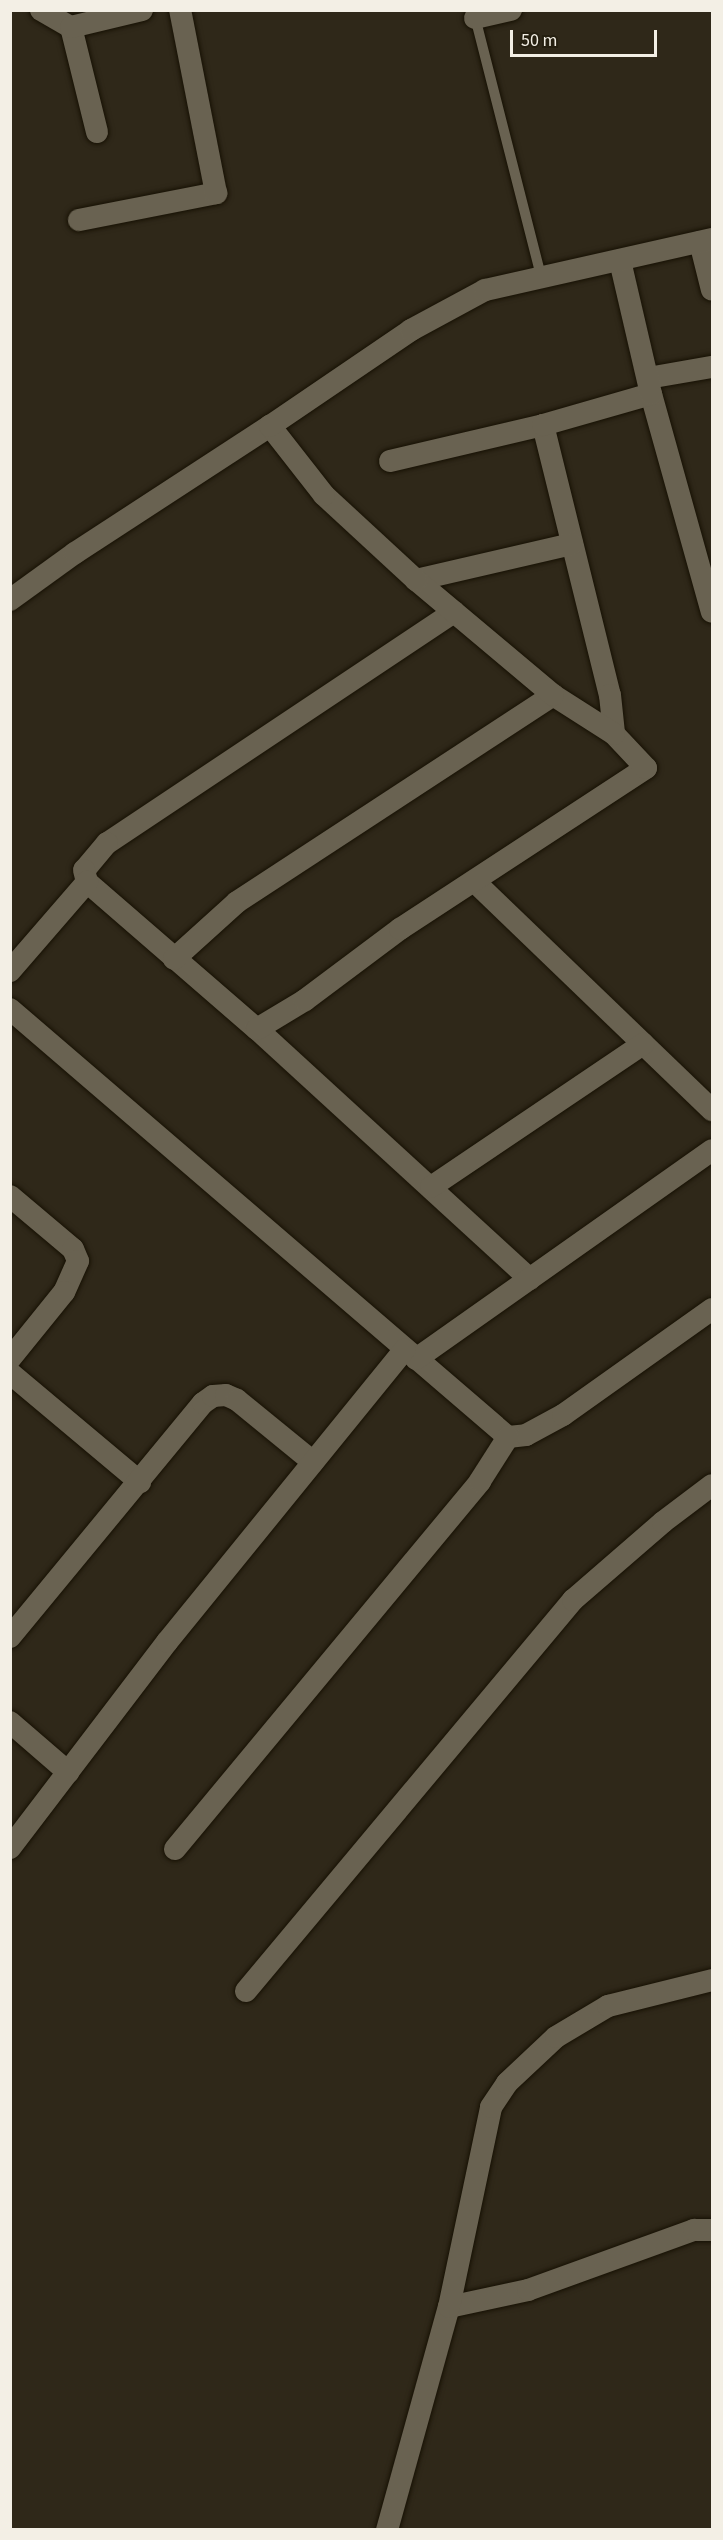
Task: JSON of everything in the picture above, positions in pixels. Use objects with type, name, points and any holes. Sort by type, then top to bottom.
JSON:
[{"type":"street","points":[[40,10],[71,27],[142,10]]},
{"type":"street","points":[[79,220],[216,193],[180,10]]},
{"type":"street","points":[[474,14],[511,10]]},
{"type":"street","points":[[71,27],[97,132]]},
{"type":"street","points":[[10,600],[75,553],[270,426],[411,330],[485,290],[541,275],[620,261],[706,241],[712,290]]},
{"type":"street","points":[[620,261],[649,386],[712,612]]},
{"type":"street","points":[[390,461],[543,425],[649,386],[712,367]]},
{"type":"street","points":[[543,425],[610,695],[614,734]]},
{"type":"street","points":[[257,1029],[646,768],[614,734],[553,695],[416,580],[324,495],[270,426]]},
{"type":"street","points":[[416,580],[572,544]]},
{"type":"street","points":[[454,612],[107,843],[84,870],[87,882],[257,1029],[530,1279]]},
{"type":"street","points":[[174,959],[237,902],[553,695]]},
{"type":"street","points":[[10,971],[87,882]]},
{"type":"street","points":[[475,882],[712,1110]]},
{"type":"street","points":[[10,1009],[76,1061],[508,1437],[526,1435],[563,1415],[712,1309]]},
{"type":"street","points":[[431,1187],[643,1044]]},
{"type":"street","points":[[10,1848],[166,1642],[314,1462],[411,1354],[530,1279],[712,1150]]},
{"type":"street","points":[[10,1196],[73,1249],[78,1261],[64,1292],[10,1359]]},
{"type":"street","points":[[10,1373],[140,1482]]},
{"type":"street","points":[[10,1637],[203,1403],[213,1396],[226,1395],[237,1400],[314,1462]]},
{"type":"street","points":[[175,1849],[472,1491],[508,1437]]},
{"type":"street","points":[[246,1991],[573,1600],[663,1522],[712,1485]]},
{"type":"street","points":[[10,1722],[68,1772]]},
{"type":"street","points":[[387,2529],[449,2307],[491,2107],[507,2083],[556,2037],[608,2006],[712,1980]]},
{"type":"street","points":[[449,2307],[528,2290],[694,2230],[712,2230]]},
{"type":"lane","points":[[474,14],[541,275]]}]
